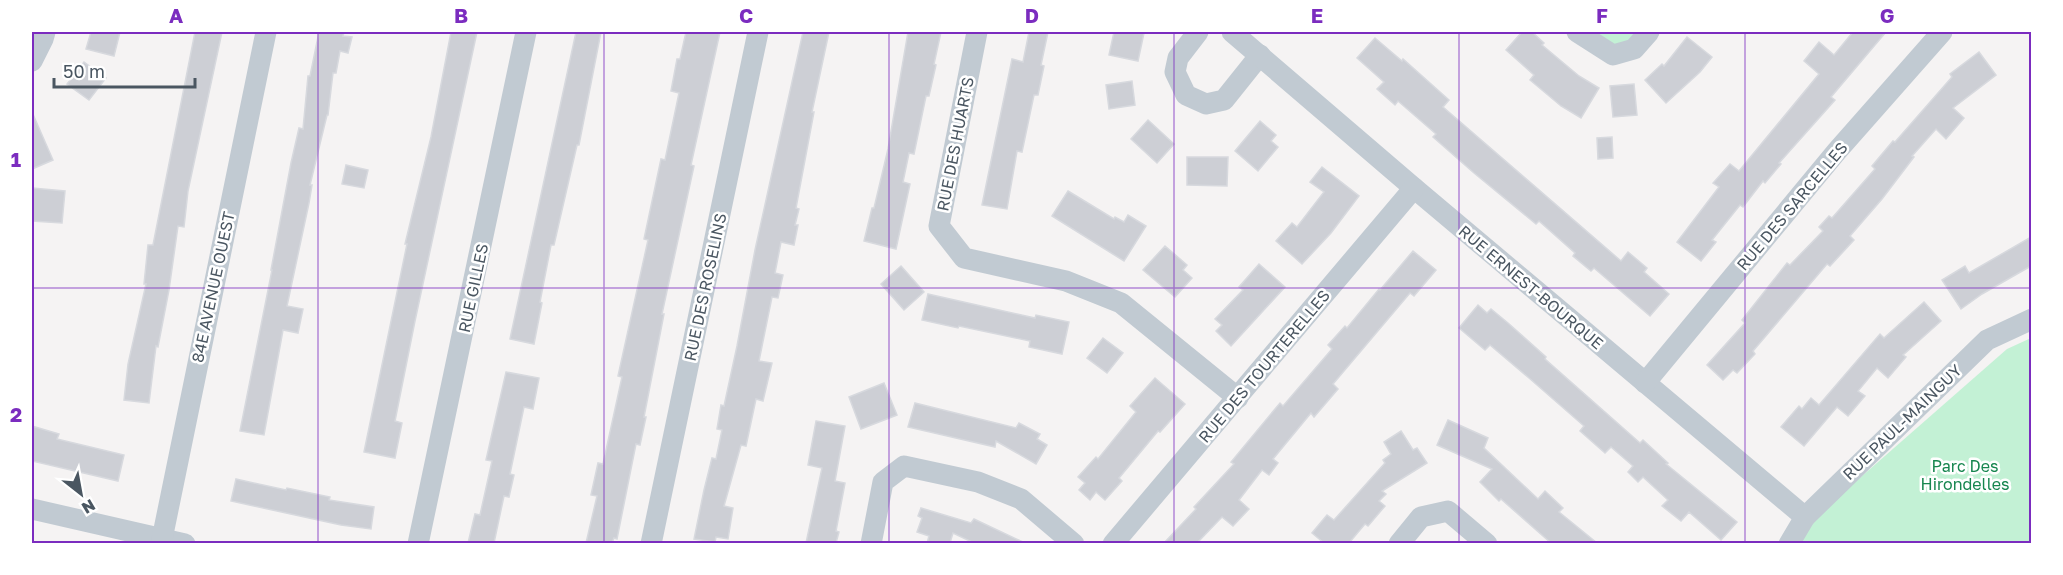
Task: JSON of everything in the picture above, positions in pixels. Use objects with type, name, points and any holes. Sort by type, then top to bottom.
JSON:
[{"type":"street","points":[[32,61],[45,32]]},
{"type":"street","name":"84E AVENUE OUEST","points":[[161,541],[266,32]]},
{"type":"street","name":"RUE GILLES","points":[[418,543],[526,32]]},
{"type":"street","name":"RUE DES ROSELINS","points":[[651,543],[758,32]]},
{"type":"street","name":"RUE DES HUARTS","points":[[977,32],[939,226],[964,258],[1066,281],[1121,303],[1238,398]]},
{"type":"street","points":[[1197,32],[1178,58],[1175,72],[1186,95],[1206,104],[1224,100],[1260,56]]},
{"type":"street","name":"RUE ERNEST-BOURQUE","points":[[1232,32],[1805,517]]},
{"type":"street","points":[[1577,32],[1613,55],[1634,49],[1648,32]]},
{"type":"street","name":"RUE DES SARCELLES","points":[[1645,383],[1837,151],[1942,32]]},
{"type":"street","name":"RUE DES TOURTERELLES","points":[[1113,543],[1414,188]]},
{"type":"street","name":"RUE PAUL-MAINGUY","points":[[1789,543],[1805,517],[1987,340],[2031,319]]},
{"type":"street","points":[[871,543],[883,483],[904,466],[978,482],[1021,499],[1074,543]]},
{"type":"street","points":[[32,509],[161,541],[185,543]]},
{"type":"street","points":[[1399,543],[1421,517],[1448,511],[1487,543]]},
{"type":"green space","points":[[1577,32],[1648,32],[1613,55]]},
{"type":"green space","name":"Parc Des Hirondelles","points":[[2031,338],[2031,543],[1792,544],[1813,519],[2007,349]]},
{"type":"building","points":[[91,32],[120,32],[114,56],[86,49]]},
{"type":"building","points":[[195,32],[222,32],[188,191],[184,227],[178,226],[169,290],[158,347],[156,346],[149,403],[124,400],[128,364],[146,284],[144,284],[148,245],[153,245]]},
{"type":"building","points":[[319,32],[344,32],[343,36],[352,37],[348,53],[340,51],[336,73],[333,73],[328,115],[310,185],[312,185],[309,203],[287,306],[303,309],[298,333],[283,330],[264,435],[240,431],[291,163],[299,128],[303,129],[308,76],[310,76]]},
{"type":"building","points":[[451,32],[477,32],[395,421],[402,423],[395,458],[364,452],[407,244],[405,244],[431,137]]},
{"type":"building","points":[[576,32],[601,32],[579,145],[577,145],[554,245],[551,245],[534,344],[510,339]]},
{"type":"building","points":[[686,32],[720,32],[662,314],[664,314],[644,417],[646,417],[640,445],[636,444],[617,539],[614,538],[612,543],[586,543],[597,496],[591,495],[598,463],[603,464],[622,377],[618,376],[648,240],[644,239],[661,159],[665,160],[679,93],[671,91],[677,59],[680,59]]},
{"type":"building","points":[[803,32],[829,32],[812,112],[814,112],[796,208],[799,209],[794,245],[781,242],[775,273],[783,275],[778,298],[772,297],[759,361],[772,363],[763,401],[756,399],[746,446],[741,445],[724,506],[733,508],[728,539],[716,537],[715,542],[694,539],[712,458],[716,459],[722,430],[717,429],[721,405],[724,406],[755,250]]},
{"type":"building","points":[[908,32],[941,32],[934,64],[936,65],[929,96],[926,96],[914,154],[909,153],[903,182],[910,184],[896,249],[864,241],[888,149]]},
{"type":"building","points":[[1029,32],[1048,32],[1038,95],[1034,95],[1022,152],[1017,151],[1007,209],[982,205],[1012,59],[1023,62]]},
{"type":"building","points":[[1114,32],[1144,33],[1138,61],[1109,55]]},
{"type":"building","points":[[1522,32],[1532,32],[1544,43],[1542,45],[1579,76],[1599,88],[1581,118],[1561,106],[1530,80],[1534,75],[1506,50]]},
{"type":"building","points":[[1853,32],[1886,32],[1831,97],[1835,100],[1779,163],[1781,164],[1765,183],[1763,181],[1743,207],[1740,205],[1712,240],[1716,242],[1701,261],[1677,242],[1719,187],[1713,183],[1730,164],[1739,171],[1819,74],[1804,61],[1819,42],[1834,55]]},
{"type":"building","points":[[1687,37],[1712,57],[1700,72],[1666,103],[1645,80],[1662,64],[1664,66]]},
{"type":"building","points":[[1375,38],[1402,61],[1403,59],[1449,100],[1443,107],[1621,261],[1628,252],[1647,268],[1644,272],[1669,294],[1650,316],[1594,268],[1591,271],[1573,256],[1575,253],[1539,221],[1536,224],[1474,173],[1433,137],[1436,134],[1398,101],[1395,105],[1377,89],[1384,82],[1357,58]]},
{"type":"building","points":[[1979,52],[1996,75],[1953,108],[1964,118],[1946,139],[1936,129],[1850,236],[1854,240],[1830,266],[1827,264],[1753,351],[1755,354],[1737,373],[1733,370],[1723,380],[1707,365],[1745,323],[1742,320],[1787,263],[1790,265],[1823,231],[1819,227],[1829,216],[1832,218],[1875,169],[1872,166],[1952,77],[1950,74]]},
{"type":"building","points":[[84,62],[106,78],[89,100],[67,84]]},
{"type":"building","points":[[1132,81],[1135,105],[1109,109],[1106,85]]},
{"type":"building","points":[[1634,84],[1637,115],[1613,117],[1610,86]]},
{"type":"building","points":[[32,112],[53,160],[32,169]]},
{"type":"building","points":[[1148,120],[1174,144],[1157,163],[1131,139]]},
{"type":"building","points":[[1260,121],[1276,135],[1271,141],[1278,147],[1258,171],[1235,151]]},
{"type":"building","points":[[1612,137],[1613,158],[1598,159],[1597,138]]},
{"type":"building","points":[[1187,157],[1228,157],[1227,186],[1187,185]]},
{"type":"building","points":[[346,165],[368,170],[364,188],[342,184]]},
{"type":"building","points":[[1322,167],[1359,196],[1331,233],[1302,264],[1276,241],[1292,223],[1297,227],[1324,192],[1310,182]]},
{"type":"building","points":[[32,188],[65,191],[62,223],[32,221]]},
{"type":"building","points":[[1068,191],[1114,219],[1115,217],[1124,222],[1128,215],[1146,226],[1124,261],[1052,216]]},
{"type":"building","points":[[2031,237],[2031,266],[1961,309],[1942,280],[1965,266],[1969,273]]},
{"type":"building","points":[[1165,246],[1187,265],[1183,270],[1192,278],[1175,297],[1143,270]]},
{"type":"building","points":[[1413,251],[1436,270],[1414,296],[1410,293],[1333,384],[1338,389],[1314,417],[1311,413],[1273,459],[1278,463],[1269,475],[1262,470],[1239,500],[1249,509],[1233,526],[1222,517],[1197,543],[1164,543],[1234,464],[1231,462],[1280,403],[1283,406],[1332,349],[1328,345],[1345,326],[1347,328]]},
{"type":"building","points":[[1259,264],[1285,287],[1231,346],[1216,331],[1222,325],[1215,319],[1243,290],[1239,287]]},
{"type":"building","points":[[901,266],[924,292],[904,310],[881,284]]},
{"type":"building","points":[[928,294],[1035,318],[1036,315],[1069,322],[1062,354],[1029,347],[1030,341],[922,320]]},
{"type":"building","points":[[1924,302],[1941,321],[1903,355],[1906,357],[1888,378],[1877,368],[1858,391],[1865,396],[1848,416],[1837,407],[1804,446],[1781,427],[1799,406],[1802,409],[1811,398],[1819,405],[1880,334],[1884,338]]},
{"type":"building","points":[[1478,305],[1487,313],[1491,309],[1508,323],[1640,443],[1643,440],[1668,463],[1666,464],[1737,522],[1721,540],[1689,512],[1681,521],[1662,506],[1668,500],[1643,477],[1638,482],[1628,472],[1633,466],[1611,447],[1605,453],[1580,431],[1584,426],[1529,378],[1490,345],[1485,350],[1459,328]]},
{"type":"building","points":[[1103,338],[1123,353],[1107,373],[1087,358]]},
{"type":"building","points":[[506,372],[539,378],[533,409],[524,407],[510,474],[514,475],[509,497],[504,496],[494,543],[468,543],[475,514],[480,515],[492,461],[486,460]]},
{"type":"building","points":[[1155,378],[1185,404],[1160,432],[1158,431],[1119,478],[1122,481],[1105,500],[1096,492],[1090,500],[1079,490],[1085,483],[1078,477],[1096,457],[1098,459],[1136,412],[1130,406]]},
{"type":"building","points":[[884,383],[897,415],[861,429],[849,397]]},
{"type":"building","points":[[915,403],[1016,428],[1019,423],[1040,434],[1037,439],[1047,445],[1036,464],[996,441],[995,447],[908,427]]},
{"type":"building","points":[[1448,420],[1488,438],[1484,448],[1538,499],[1545,491],[1563,508],[1559,512],[1597,543],[1551,543],[1501,499],[1499,501],[1480,482],[1492,469],[1437,445]]},
{"type":"building","points":[[816,421],[845,426],[835,481],[845,483],[836,543],[806,543],[822,468],[808,465]]},
{"type":"building","points":[[32,426],[59,434],[57,439],[124,455],[118,481],[32,461]]},
{"type":"building","points":[[1401,431],[1413,450],[1417,448],[1427,463],[1382,491],[1386,494],[1379,501],[1385,506],[1349,543],[1324,543],[1312,533],[1327,515],[1334,520],[1385,463],[1383,460],[1391,454],[1384,442]]},
{"type":"building","points":[[236,479],[330,497],[329,500],[374,507],[371,529],[341,525],[231,501]]},
{"type":"building","points":[[921,508],[971,523],[974,519],[1025,543],[974,543],[953,533],[950,543],[927,543],[929,536],[917,532],[922,518],[918,516]]}]
